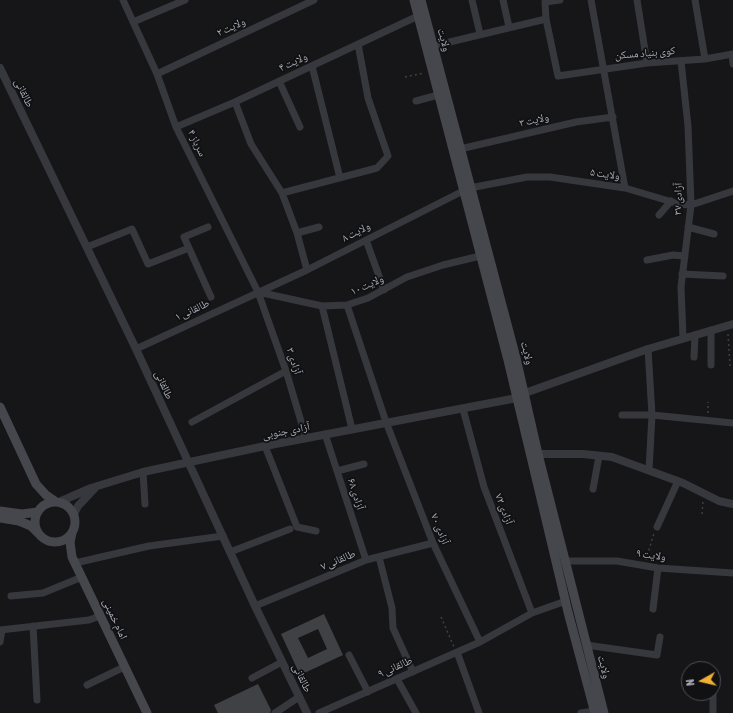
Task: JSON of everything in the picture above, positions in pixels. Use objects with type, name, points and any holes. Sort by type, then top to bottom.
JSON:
[{"type":"main road","name":"ولایت","points":[[414,0],[438,95],[467,189],[521,396],[566,601],[594,712]]},
{"type":"main road","name":"ولایت","points":[[421,0],[460,149],[480,256],[538,454],[604,713]]},
{"type":"main road","points":[[0,407],[36,484],[40,496],[40,509],[35,523],[39,534],[73,560]]},
{"type":"main road","points":[[0,518],[18,521],[31,526],[46,540],[62,541],[72,533],[75,527],[74,514],[70,508],[42,492],[36,484]]},
{"type":"main road","points":[[0,511],[22,514],[40,509],[47,504],[58,502]]},
{"type":"main road","name":"امام خمینی","points":[[72,533],[70,542],[73,560],[147,713]]},
{"type":"street","name":"سرباز ۴","points":[[123,0],[157,74],[176,127],[258,292]]},
{"type":"street","points":[[133,22],[185,0]]},
{"type":"street","name":"ولایت ۲","points":[[157,74],[314,0]]},
{"type":"street","points":[[472,0],[480,34]]},
{"type":"street","points":[[503,0],[509,27]]},
{"type":"street","points":[[433,46],[546,19],[543,1],[560,0]]},
{"type":"street","points":[[591,0],[602,68],[613,117],[625,188]]},
{"type":"street","points":[[637,0],[647,62]]},
{"type":"street","points":[[696,0],[705,59]]},
{"type":"street","name":"ولایت ۴","points":[[176,127],[235,102],[418,16]]},
{"type":"street","name":"کوی بنیاد مسکن","points":[[546,19],[558,76],[647,62],[705,59],[732,54]]},
{"type":"street","points":[[282,194],[377,168],[388,156],[368,98],[358,44]]},
{"type":"street","points":[[732,54],[733,64]]},
{"type":"street","name":"آزادی ۳۷","points":[[681,61],[688,126],[691,205],[681,287],[683,338]]},
{"type":"street","points":[[312,66],[340,178]]},
{"type":"street","name":"طالقانی","points":[[0,68],[136,349],[306,713]]},
{"type":"street","points":[[279,81],[300,128]]},
{"type":"street","points":[[416,101],[438,95]]},
{"type":"street","points":[[235,102],[251,144],[282,194],[297,233],[306,270]]},
{"type":"street","name":"ولایت ۳","points":[[460,149],[576,122],[613,117]]},
{"type":"street","name":"ولایت ۵","points":[[467,189],[527,177],[550,177],[625,188],[671,202],[691,205],[733,192]]},
{"type":"street","name":"ولایت ۸","points":[[258,292],[306,270],[467,189]]},
{"type":"street","points":[[659,215],[671,202]]},
{"type":"street","points":[[208,227],[184,237],[211,297]]},
{"type":"street","points":[[297,233],[319,227]]},
{"type":"street","points":[[688,227],[714,234]]},
{"type":"street","points":[[87,247],[132,229],[148,264],[189,248]]},
{"type":"street","points":[[366,240],[384,290]]},
{"type":"street","points":[[647,260],[673,255],[685,256]]},
{"type":"street","name":"ولایت ۱۰","points":[[258,292],[322,306],[347,305],[384,290],[407,277],[443,265],[480,256]]},
{"type":"street","points":[[682,274],[723,276]]},
{"type":"street","name":"طالقانی ۱","points":[[136,349],[258,292]]},
{"type":"street","name":"آزادی ۳","points":[[258,292],[286,371],[306,438]]},
{"type":"street","name":"آزادی ۷۰","points":[[347,305],[386,422],[433,543],[480,642]]},
{"type":"street","points":[[322,306],[352,429]]},
{"type":"street","name":"آزادی جنوبی","points":[[74,514],[87,496],[99,485],[143,472],[265,446],[386,422],[463,409],[521,396],[648,349],[730,325]]},
{"type":"street","points":[[711,330],[711,366]]},
{"type":"street","points":[[694,357],[695,335]]},
{"type":"street","points":[[648,349],[652,415],[649,470]]},
{"type":"street","points":[[192,422],[286,371]]},
{"type":"street","name":"آزادی ۷۲","points":[[463,409],[484,487],[532,613]]},
{"type":"street","points":[[622,415],[652,415],[733,423]]},
{"type":"street","name":"آزادی ۶۸","points":[[325,434],[366,560]]},
{"type":"street","points":[[265,446],[297,527],[316,531]]},
{"type":"street","points":[[538,454],[612,457],[678,481],[719,501],[733,504]]},
{"type":"street","points":[[593,489],[598,456]]},
{"type":"street","points":[[337,471],[364,464]]},
{"type":"street","points":[[143,472],[145,504]]},
{"type":"street","points":[[656,527],[678,481]]},
{"type":"street","points":[[58,502],[99,485]]},
{"type":"street","points":[[230,552],[290,529]]},
{"type":"street","points":[[73,560],[149,546],[223,536]]},
{"type":"street","name":"طالقانی ۷","points":[[255,606],[366,560],[433,543]]},
{"type":"street","points":[[379,557],[392,608],[393,628],[413,672]]},
{"type":"street","name":"ولایت ۹","points":[[565,561],[617,561],[658,568],[733,574]]},
{"type":"street","points":[[653,609],[658,568]]},
{"type":"street","points":[[11,596],[43,593],[82,577]]},
{"type":"street","name":"طالقانی ۹","points":[[319,713],[480,642],[532,613],[566,601]]},
{"type":"street","points":[[0,642],[1,630],[89,620],[100,616]]},
{"type":"street","points":[[33,626],[37,700]]},
{"type":"street","points":[[586,645],[657,655],[660,637]]},
{"type":"street","points":[[457,652],[480,713]]},
{"type":"street","points":[[349,655],[368,692]]},
{"type":"street","points":[[252,678],[282,662]]},
{"type":"street","points":[[87,684],[124,667]]},
{"type":"street","points":[[397,678],[416,713]]},
{"type":"street","points":[[275,713],[299,697]]},
{"type":"street","points":[[713,701],[713,713]]},
{"type":"street","points":[[582,713],[594,712]]},
{"type":"path","points":[[405,76],[432,72]]},
{"type":"path","points":[[730,325],[730,366]]},
{"type":"path","points":[[707,421],[708,402]]},
{"type":"path","points":[[702,514],[703,493]]},
{"type":"path","points":[[644,565],[656,527]]},
{"type":"path","points":[[441,617],[457,652]]},
{"type":"building","points":[[324,614],[343,655],[300,675],[281,634]],"holes":[[[318,629],[327,649],[308,658],[298,638]]]},
{"type":"building","points":[[258,684],[271,710],[270,713],[218,713],[214,705]]}]
